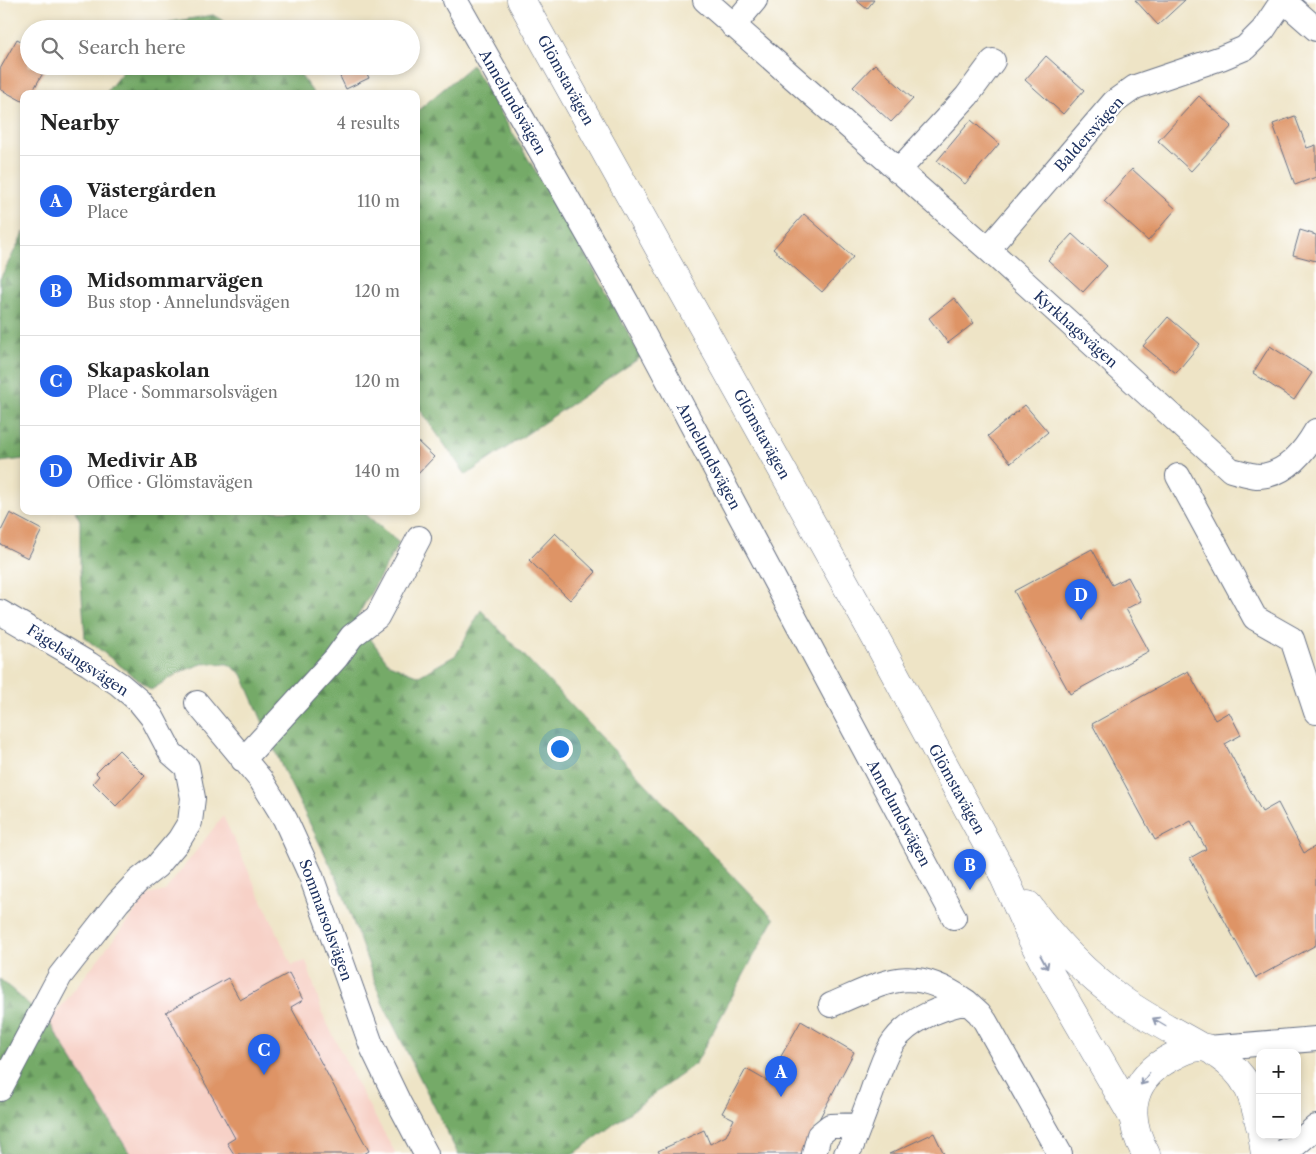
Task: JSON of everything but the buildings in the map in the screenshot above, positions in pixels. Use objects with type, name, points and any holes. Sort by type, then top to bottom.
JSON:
[{"type":"main road","name":"Glömstavägen","points":[[521,0],[864,618],[1001,870],[1039,954],[1133,1117],[1138,1139],[1146,1154]]},
{"type":"main road","name":"Glömstavägen","points":[[1001,870],[1042,925],[1087,973],[1123,1001],[1234,1066],[1246,1082],[1256,1107]]},
{"type":"main road","name":"Glömstavägen","points":[[1133,1117],[1135,1094],[1142,1080],[1152,1070],[1165,1060],[1186,1050],[1205,1048]]},
{"type":"main road","points":[[1263,1139],[1265,1154]]},
{"type":"street","name":"Annelundsvägen","points":[[455,0],[627,303],[954,917]]},
{"type":"street","name":"Kyrkhagsvägen","points":[[705,0],[988,249],[1231,470],[1248,475],[1272,474],[1296,459],[1316,431]]},
{"type":"street","points":[[733,26],[755,0]]},
{"type":"street","points":[[1283,0],[1316,29]]},
{"type":"street","name":"Baldersvägen","points":[[988,249],[1114,102],[1135,87],[1245,48],[1263,30],[1283,0]]},
{"type":"street","points":[[898,171],[967,96],[993,61]]},
{"type":"street","points":[[1178,476],[1255,618],[1292,639],[1316,712]]},
{"type":"street","points":[[243,760],[336,658],[352,636],[377,617],[418,538]]},
{"type":"street","name":"Fågelsångsvägen","points":[[0,612],[89,664],[119,684],[139,701],[152,717],[171,753],[187,767],[193,798],[190,822],[178,840],[157,866],[138,881],[118,902],[60,976],[0,1088]]},
{"type":"street","name":"Sommarsolsvägen","points":[[197,703],[272,796],[298,844],[372,1047],[426,1154]]},
{"type":"street","points":[[831,1004],[883,983],[910,978],[932,982],[945,987],[967,1002],[985,1021],[1060,1154]]},
{"type":"street","points":[[846,1154],[860,1125],[885,1057],[895,1040],[904,1030],[930,1013],[967,1002]]},
{"type":"street","points":[[1205,1048],[1316,1039]]},
{"type":"street","points":[[814,1154],[819,1134],[830,1126],[860,1125]]},
{"type":"street","points":[[1277,1154],[1293,1147],[1316,1127]]},
{"type":"shaded area","points":[[223,816],[292,965],[306,961],[324,1017],[361,1092],[396,1154],[130,1154],[49,1022],[148,895],[165,891]]},
{"type":"green space","points":[[213,15],[222,20],[182,20]]},
{"type":"green space","points":[[472,65],[591,264],[641,357],[466,475],[420,410],[420,109]]},
{"type":"green space","points":[[120,75],[300,75],[311,90],[108,90]]},
{"type":"green space","points":[[20,240],[20,460],[0,462],[0,279]]},
{"type":"green space","points":[[77,515],[367,515],[399,543],[356,619],[389,664],[419,676],[456,655],[481,610],[774,919],[696,1063],[574,1154],[458,1154],[383,1004],[339,883],[282,767],[242,674],[228,664],[205,663],[180,672],[151,690],[85,638],[80,569],[80,520]]},
{"type":"green space","points":[[0,979],[49,1022],[130,1154],[0,1154]]},
{"type":"place","name":"Medivir AB","points":[[1081,620]]},
{"type":"place","name":"Midsommarvägen","points":[[970,890]]},
{"type":"place","name":"Skapaskolan","points":[[264,1075]]},
{"type":"place","name":"Västergården","points":[[781,1097]]}]
